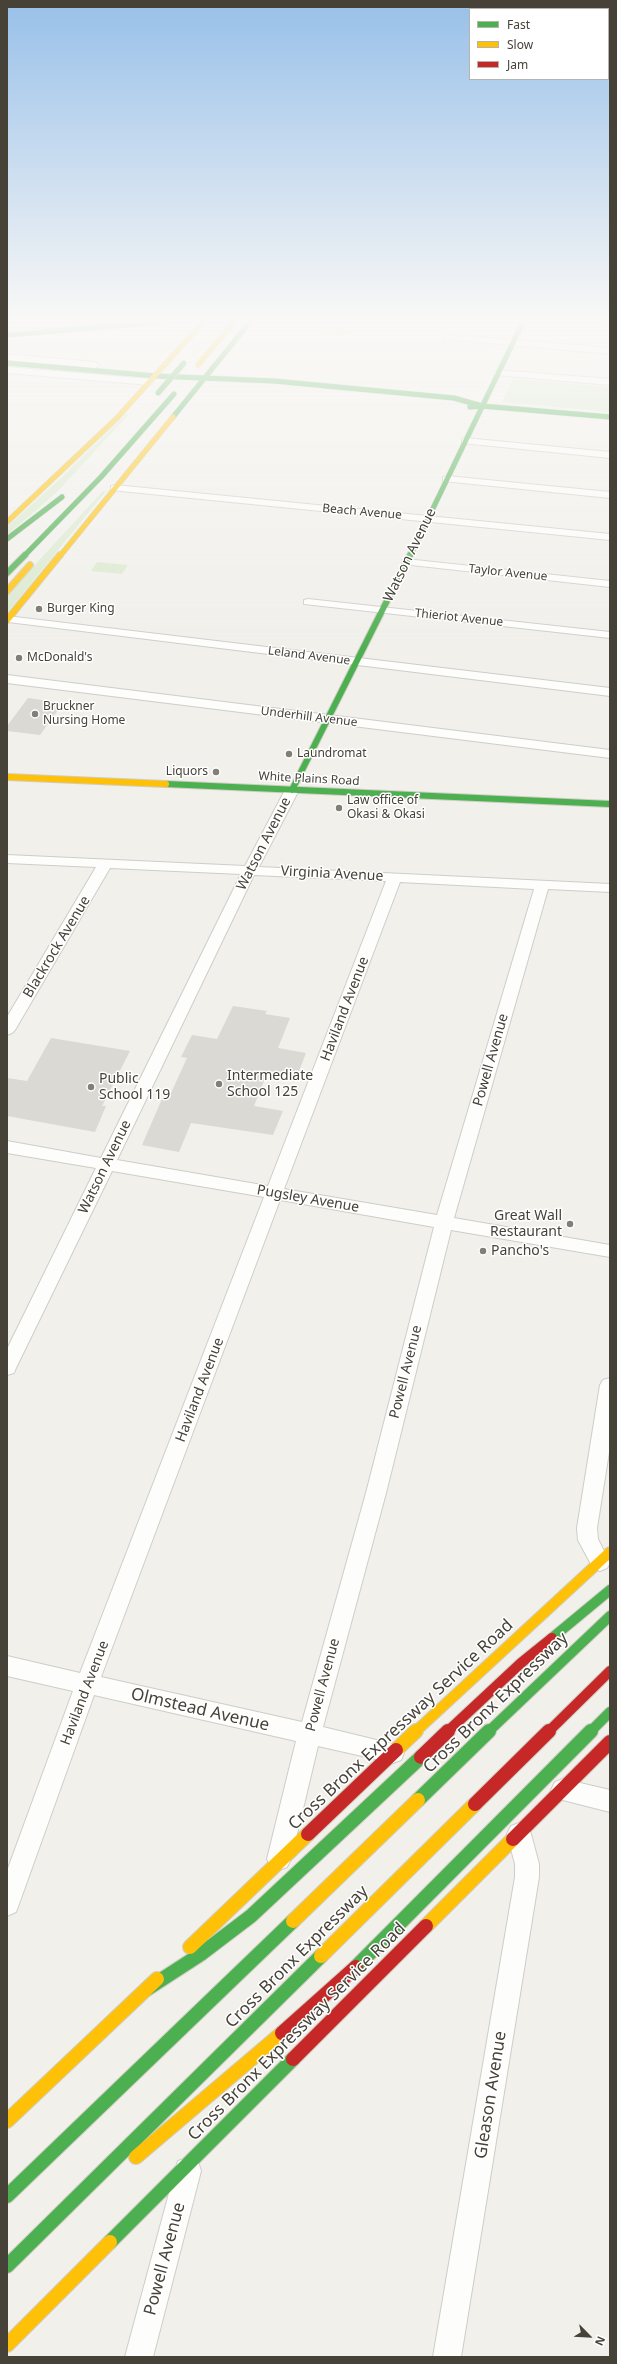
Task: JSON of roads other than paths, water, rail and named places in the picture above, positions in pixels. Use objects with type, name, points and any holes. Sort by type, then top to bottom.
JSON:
[{"type":"main road","points":[[8,520],[103,432]]},
{"type":"main road","points":[[7,573],[101,477],[140,432]]},
{"type":"main road","points":[[7,619],[160,432]]},
{"type":"main road","name":"Watson Avenue","points":[[292,790],[330,719],[469,432]]},
{"type":"main road","points":[[58,535],[90,501],[101,477]]},
{"type":"main road","points":[[7,539],[64,495],[12,548]]},
{"type":"main road","points":[[7,591],[38,557]]},
{"type":"main road","name":"White Plains Road","points":[[7,777],[610,804]]},
{"type":"main road","name":"Cross Bronx Expressway Service Road","points":[[7,2121],[393,1753],[605,1557]]},
{"type":"main road","points":[[146,1989],[206,1951],[251,1916],[520,1663],[610,1590]]},
{"type":"main road","name":"Cross Bronx Expressway","points":[[7,2196],[610,1616]]},
{"type":"main road","name":"Cross Bronx Expressway","points":[[7,2266],[610,1671]]},
{"type":"main road","points":[[127,2165],[338,1985],[610,1712]]},
{"type":"main road","name":"Cross Bronx Expressway Service Road","points":[[7,2345],[610,1742]]},
{"type":"main road","points":[[7,2266],[103,2185]]},
{"type":"street","points":[[465,441],[610,455]]},
{"type":"street","points":[[447,479],[610,494]]},
{"type":"street","name":"Beach Avenue","points":[[115,488],[610,537]]},
{"type":"street","name":"Taylor Avenue","points":[[406,562],[610,584]]},
{"type":"street","name":"Thieriot Avenue","points":[[308,602],[610,635]]},
{"type":"street","name":"Leland Avenue","points":[[7,619],[610,692]]},
{"type":"street","name":"Underhill Avenue","points":[[7,679],[610,754]]},
{"type":"street","name":"Watson Avenue","points":[[7,1368],[250,870],[292,790]]},
{"type":"street","name":"Virginia Avenue","points":[[7,859],[610,888]]},
{"type":"street","name":"Blackrock Avenue","points":[[7,1030],[106,863]]},
{"type":"street","name":"Haviland Avenue","points":[[7,1904],[87,1684],[395,877]]},
{"type":"street","name":"Powell Avenue","points":[[278,1863],[310,1734],[376,1493],[444,1222],[542,884]]},
{"type":"street","name":"Pugsley Avenue","points":[[7,1147],[610,1251]]},
{"type":"street","points":[[605,1557],[588,1540],[587,1528],[610,1385]]},
{"type":"street","name":"Olmstead Avenue","points":[[7,1666],[393,1753]]},
{"type":"street","points":[[563,1790],[610,1801]]},
{"type":"street","name":"Gleason Avenue","points":[[447,2357],[527,1877],[527,1864],[519,1834]]},
{"type":"street","name":"Powell Avenue","points":[[139,2357],[191,2160]]},
{"type":"place","name":"Burger King","points":[[39,609]]},
{"type":"place","name":"McDonald's","points":[[19,658]]},
{"type":"place","name":"Bruckner Nursing Home","points":[[35,714]]},
{"type":"place","name":"Laundromat","points":[[289,754]]},
{"type":"place","name":"Liquors","points":[[216,772]]},
{"type":"place","name":"Law office of Okasi & Okasi","points":[[339,808]]},
{"type":"place","name":"Intermediate School 125","points":[[219,1084]]},
{"type":"place","name":"Public School 119","points":[[91,1087]]},
{"type":"place","name":"Great Wall Restaurant","points":[[570,1224]]},
{"type":"place","name":"Pancho's","points":[[483,1251]]}]
